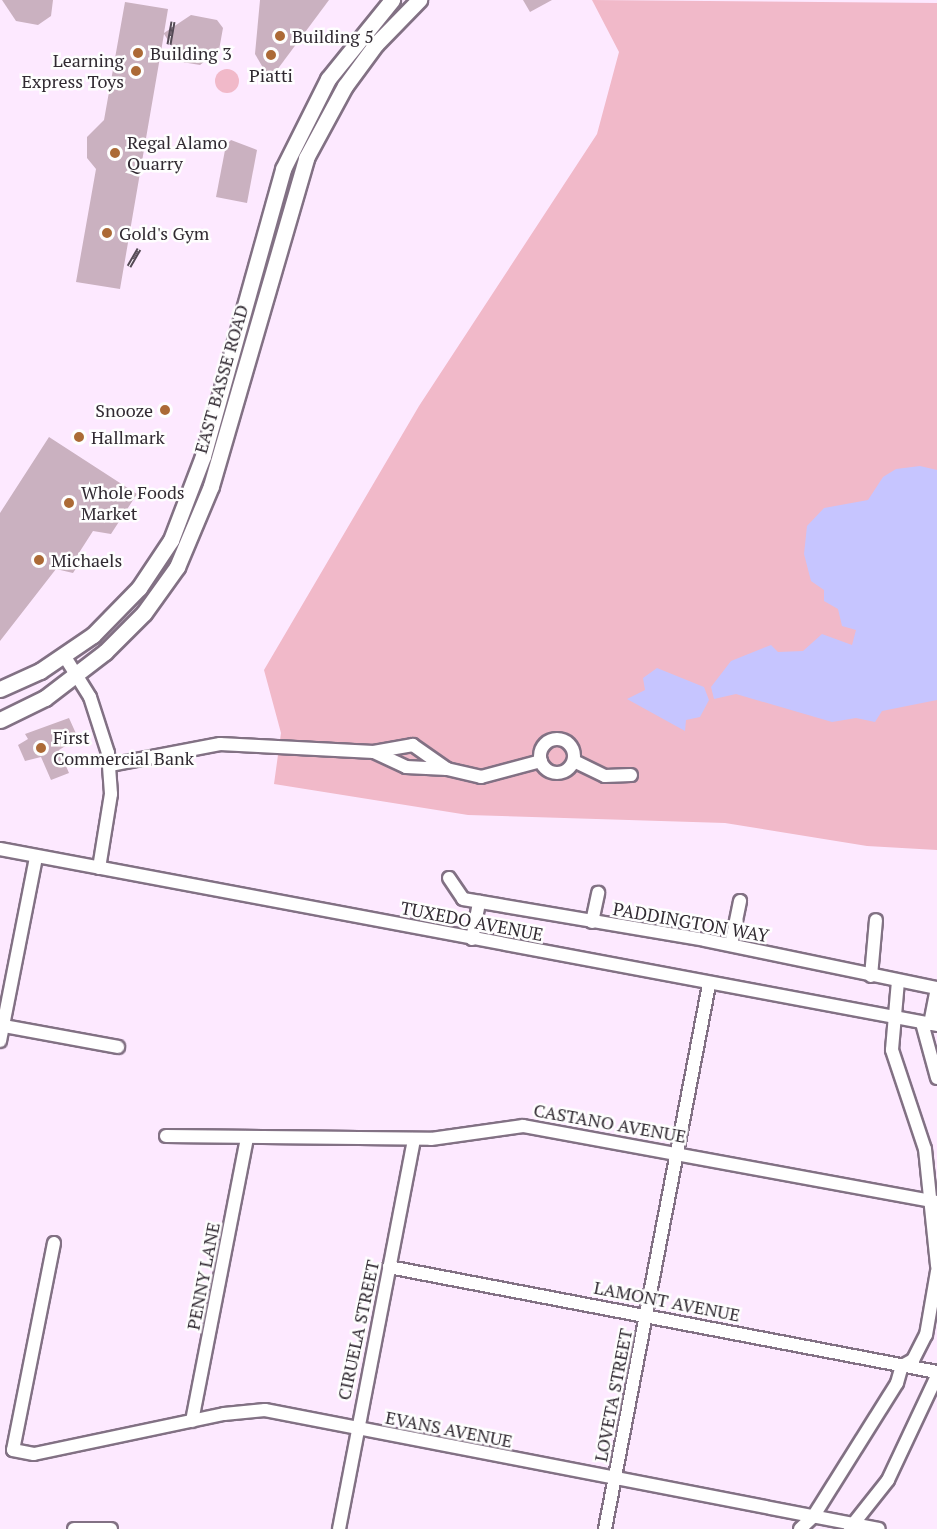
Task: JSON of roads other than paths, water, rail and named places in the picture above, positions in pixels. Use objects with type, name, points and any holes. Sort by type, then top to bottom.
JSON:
[{"type":"main road","name":"EAST BASSE ROAD","points":[[0,689],[64,657],[111,620],[149,576],[180,522],[200,464],[283,169],[328,80],[392,0]]},
{"type":"main road","name":"EAST BASSE ROAD","points":[[0,720],[45,698],[127,631],[157,596],[187,548],[216,469],[306,158],[345,86],[376,44],[419,0]]},
{"type":"main road","points":[[200,464],[216,469]]},
{"type":"street","points":[[64,657],[98,715],[110,765],[109,815],[99,868]]},
{"type":"street","points":[[559,739],[573,748],[574,761],[558,774],[547,770],[541,761],[544,745],[559,739]]},
{"type":"street","points":[[110,765],[219,744],[374,752],[413,745],[447,769]]},
{"type":"street","points":[[374,752],[406,767],[447,769],[488,777],[541,761]]},
{"type":"street","points":[[574,761],[605,776],[631,775]]},
{"type":"street","name":"TUXEDO AVENUE","points":[[0,849],[709,985],[930,1024]]},
{"type":"street","points":[[0,1041],[36,857]]},
{"type":"street","name":"PADDINGTON WAY","points":[[449,878],[463,899],[732,945],[870,976],[937,988]]},
{"type":"street","points":[[592,922],[598,893]]},
{"type":"street","points":[[732,945],[740,901]]},
{"type":"street","points":[[472,939],[479,902]]},
{"type":"street","points":[[870,976],[876,920]]},
{"type":"street","points":[[898,981],[891,1050],[925,1149],[934,1201],[937,1266]]},
{"type":"street","name":"LOVETA STREET","points":[[605,1529],[709,985]]},
{"type":"street","points":[[937,988],[930,1024],[937,1078]]},
{"type":"street","points":[[4,1026],[118,1047]]},
{"type":"street","name":"CASTANO AVENUE","points":[[166,1136],[414,1139],[523,1126],[934,1201]]},
{"type":"street","name":"PENNY LANE","points":[[192,1421],[247,1137]]},
{"type":"street","name":"CIRUELA STREET","points":[[339,1529],[356,1429],[414,1139]]},
{"type":"street","name":"EVANS AVENUE","points":[[54,1243],[13,1450],[34,1454],[192,1421],[265,1410],[813,1516],[851,1526],[879,1529]]},
{"type":"street","name":"LAMONT AVENUE","points":[[389,1267],[647,1315],[937,1374]]},
{"type":"street","points":[[800,1529],[813,1516],[897,1383],[902,1366],[913,1360],[926,1335],[937,1271]]},
{"type":"street","points":[[851,1526],[888,1480],[937,1374]]},
{"type":"street","points":[[74,1529],[111,1529]]},
{"type":"water","points":[[920,466],[937,470],[937,700],[882,711],[875,722],[856,718],[832,722],[736,694],[714,699],[711,687],[731,661],[771,645],[778,652],[803,651],[822,634],[852,645],[856,630],[842,626],[838,609],[824,601],[824,590],[811,581],[804,554],[807,526],[824,508],[868,500],[883,477],[896,469]]},
{"type":"water","points":[[657,668],[704,687],[709,700],[700,717],[686,720],[685,731],[627,699],[645,690],[643,678]]},
{"type":"railway","points":[[169,44],[173,21]]},
{"type":"railway","points":[[129,266],[139,249]]},
{"type":"place","name":"Building 5","points":[[280,36]]},
{"type":"place","name":"Building 3","points":[[138,53]]},
{"type":"place","name":"Piatti","points":[[271,55]]},
{"type":"place","name":"Learning Express Toys","points":[[136,71]]},
{"type":"place","name":"Regal Alamo Quarry","points":[[115,153]]},
{"type":"place","name":"Gold's Gym","points":[[107,233]]},
{"type":"place","name":"Snooze","points":[[165,410]]},
{"type":"place","name":"Hallmark","points":[[79,437]]},
{"type":"place","name":"Whole Foods Market","points":[[69,503]]},
{"type":"place","name":"Michaels","points":[[39,560]]},
{"type":"place","name":"First Commercial Bank","points":[[41,748]]}]
